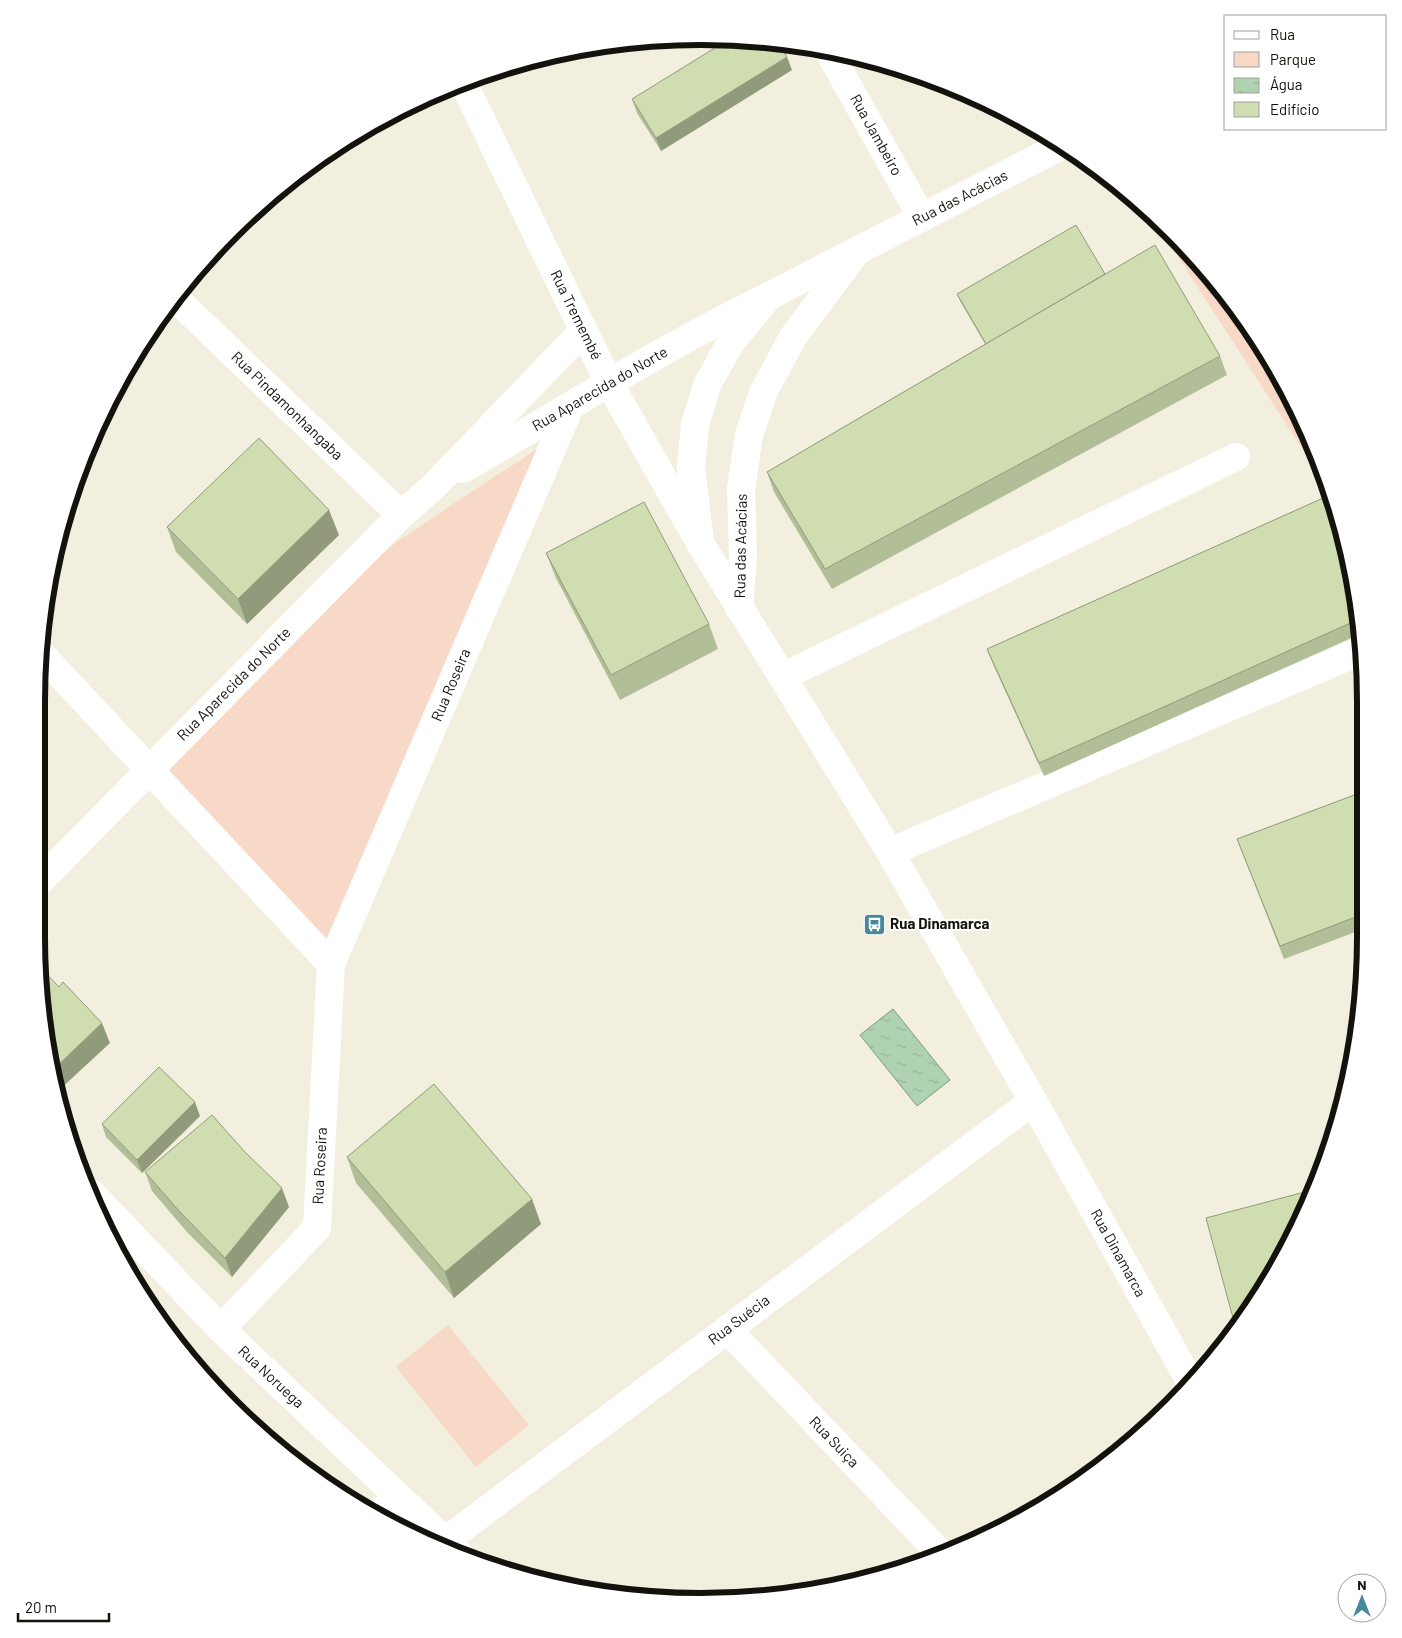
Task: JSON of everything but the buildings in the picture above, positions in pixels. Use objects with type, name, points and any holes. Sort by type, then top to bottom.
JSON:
[{"type":"street","name":"Rua Jambeiro","points":[[833,59],[922,218]]},
{"type":"street","name":"Rua Tremembé","points":[[466,89],[609,383],[700,543]]},
{"type":"street","name":"Rua das Acácias","points":[[739,608],[700,543],[691,467],[695,425],[707,385],[731,342],[769,296],[1055,149]]},
{"type":"street","name":"Rua das Acácias","points":[[739,608],[743,557],[741,489],[749,436],[764,393],[793,337],[859,249]]},
{"type":"street","name":"Rua Aparecida do Norte","points":[[434,486],[609,383],[722,319],[769,296]]},
{"type":"street","name":"Rua Pindamonhangaba","points":[[181,302],[400,515]]},
{"type":"street","name":"Rua Aparecida do Norte","points":[[45,876],[400,515],[434,486],[584,330]]},
{"type":"street","name":"Rua Roseira","points":[[221,1330],[317,1228],[331,964],[570,407]]},
{"type":"street","points":[[782,677],[1236,457]]},
{"type":"street","name":"Rua Dinamarca","points":[[739,608],[890,852],[1033,1101],[1188,1377]]},
{"type":"street","points":[[890,852],[1355,653]]},
{"type":"street","points":[[46,659],[331,964]]},
{"type":"street","name":"Rua Suécia","points":[[456,1545],[727,1329],[1033,1101]]},
{"type":"street","name":"Rua Noruega","points":[[103,1206],[221,1330],[444,1540]]},
{"type":"street","name":"Rua Suiça","points":[[727,1329],[936,1549]]},
{"type":"street","points":[[383,1510],[399,1498]]},
{"type":"green space","points":[[1166,238],[1194,268],[1246,337],[1269,373],[1289,411],[1313,465]]},
{"type":"green space","points":[[539,448],[328,942],[167,769],[383,553],[402,538]]},
{"type":"green space","points":[[448,1325],[529,1425],[476,1467],[396,1367]]},
{"type":"water","points":[[893,1009],[950,1080],[917,1106],[860,1035]]},
{"type":"place","name":"Rua Dinamarca","points":[[874,924]]}]
